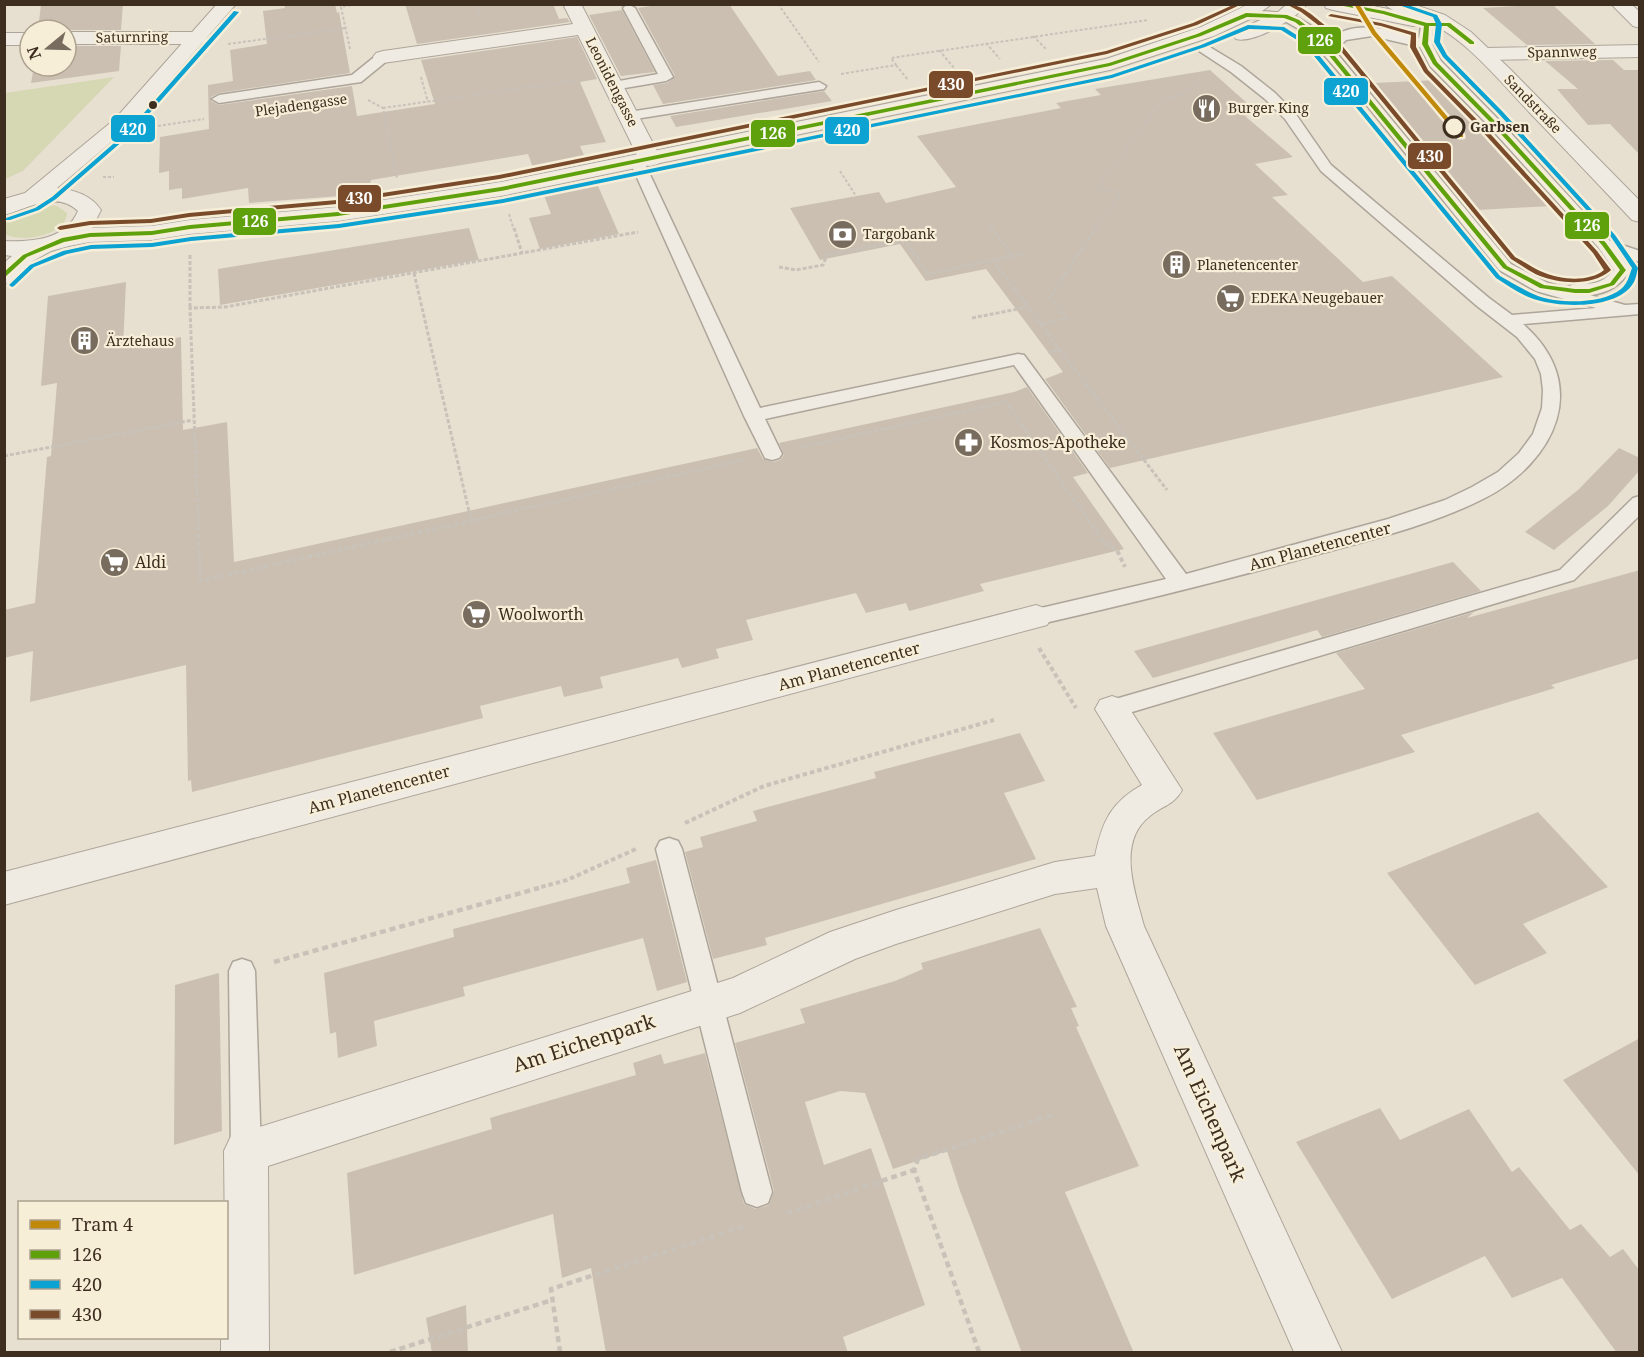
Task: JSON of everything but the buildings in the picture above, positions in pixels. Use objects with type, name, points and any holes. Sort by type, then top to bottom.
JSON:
[{"type":"street","points":[[32,198],[122,123],[228,4]]},
{"type":"street","name":"Leonidengasse","points":[[572,4],[629,116],[643,161]]},
{"type":"street","points":[[4,248],[20,250],[90,235],[152,233],[190,226],[287,219],[403,205],[501,189],[1110,64],[1199,35],[1246,15],[1263,4]]},
{"type":"street","points":[[1333,4],[1392,15],[1425,14]]},
{"type":"street","points":[[1392,4],[1425,14],[1478,48]]},
{"type":"street","points":[[1620,4],[1640,22]]},
{"type":"street","points":[[1110,64],[1153,62],[1210,53],[1292,10]]},
{"type":"street","name":"Sandstraße","points":[[1425,14],[1448,24],[1478,48],[1640,215]]},
{"type":"street","points":[[383,57],[584,28]]},
{"type":"street","name":"Saturnring","points":[[78,38],[165,36],[197,38]]},
{"type":"street","name":"Spannweg","points":[[1478,48],[1640,51]]},
{"type":"street","points":[[4,277],[26,256],[78,230],[88,220],[87,205],[82,189],[122,123]]},
{"type":"street","points":[[4,208],[32,198],[52,195],[70,196],[105,215],[161,220],[190,226]]},
{"type":"street","name":"Am Planetencenter","points":[[4,889],[1029,619]]},
{"type":"street","name":"Am Eichenpark","points":[[1097,713],[1164,790],[1136,806],[1118,831],[1112,870],[1125,926],[1318,1353]]},
{"type":"street","name":"Am Eichenpark","points":[[246,1151],[709,1004],[740,993],[844,945],[896,927],[1055,878],[1112,870]]},
{"type":"street","points":[[245,1353],[246,1151]]},
{"type":"lane","points":[[611,80],[666,77],[629,8]]},
{"type":"lane","points":[[1246,15],[1292,10],[1297,21],[1309,29],[1329,51],[1505,267],[1542,287],[1631,309]]},
{"type":"lane","points":[[1425,14],[1425,44],[1435,63],[1491,120],[1604,244],[1623,270],[1612,284],[1589,291],[1542,287]]},
{"type":"lane","points":[[1329,51],[1339,38],[1359,33],[1403,37],[1425,44]]},
{"type":"lane","name":"Am Planetencenter","points":[[1029,619],[1324,546],[1423,517],[1465,499],[1511,472],[1528,456],[1543,433],[1553,397],[1552,379],[1547,362],[1530,340],[1326,168],[1290,116],[1262,90],[1210,53]]},
{"type":"lane","points":[[219,99],[356,79],[383,57]]},
{"type":"lane","points":[[629,116],[819,86]]},
{"type":"lane","points":[[643,161],[668,226],[772,454]]},
{"type":"lane","points":[[1604,244],[1640,257]]},
{"type":"lane","points":[[1508,320],[1631,309]]},
{"type":"lane","points":[[753,416],[1018,359],[1181,583]]},
{"type":"lane","points":[[1097,713],[1567,575],[1640,503]]},
{"type":"lane","points":[[655,847],[709,1004],[757,1192]]},
{"type":"lane","points":[[242,971],[246,1151]]},
{"type":"path","points":[[357,4],[341,7],[353,58],[383,57]]},
{"type":"path","points":[[909,80],[891,58],[1152,20]]},
{"type":"path","points":[[225,45],[346,28]]},
{"type":"path","points":[[1033,36],[1049,52]]},
{"type":"path","points":[[986,43],[1003,62]]},
{"type":"path","points":[[939,50],[957,71]]},
{"type":"path","points":[[1041,324],[1066,318],[1050,297],[1120,193],[1097,188],[1163,99],[1181,95],[1207,74],[1210,53]]},
{"type":"path","points":[[837,75],[897,65]]},
{"type":"path","points":[[403,205],[383,108],[611,80]]},
{"type":"path","name":"Plejadengasse","points":[[360,97],[383,108]]},
{"type":"path","points":[[153,127],[211,118]]},
{"type":"path","points":[[840,171],[856,196]]},
{"type":"path","points":[[501,189],[522,253]]},
{"type":"path","points":[[190,226],[193,420],[200,581],[1006,402],[1104,543],[1117,550],[1126,566],[1122,573]]},
{"type":"path","points":[[190,308],[225,307],[668,226]]},
{"type":"path","points":[[990,227],[1013,256]]},
{"type":"path","points":[[779,267],[796,270],[814,267],[823,265],[827,255],[905,240],[928,274],[1024,254]]},
{"type":"path","points":[[993,260],[1167,490]]},
{"type":"path","points":[[414,273],[471,520]]},
{"type":"path","points":[[972,318],[1028,307]]},
{"type":"path","points":[[1018,359],[1060,350]]},
{"type":"path","points":[[4,456],[193,420]]},
{"type":"path","points":[[1029,619],[1097,713]]},
{"type":"path","points":[[684,824],[764,786],[994,720]]},
{"type":"path","points":[[242,971],[567,880],[655,847]]},
{"type":"path","points":[[979,1353],[914,1170],[918,1159],[1053,1115]]},
{"type":"path","points":[[775,1216],[914,1170]]},
{"type":"path","points":[[560,1353],[550,1289],[753,1224]]},
{"type":"path","points":[[390,1353],[552,1300]]},
{"type":"green space","points":[[114,77],[23,171],[5,179],[5,93]]},
{"type":"green space","points":[[57,206],[67,213],[65,221],[59,227],[42,236],[21,238],[5,234],[5,221],[14,214],[30,207]]},
{"type":"tram line","name":"4","points":[[1356,4],[1374,33],[1461,136]]},
{"type":"transit line","name":"430","points":[[60,228],[90,223],[151,221],[189,215],[337,202],[499,177],[1107,52],[1195,24],[1240,4]]},
{"type":"transit line","name":"430","points":[[1288,4],[1303,11],[1324,27],[1513,258],[1543,275],[1562,279],[1588,279],[1608,270],[1595,252],[1482,128],[1426,71],[1413,47],[1414,34],[1381,25],[1331,16]]},
{"type":"transit line","name":"126","points":[[1336,4],[1384,13],[1427,25],[1448,24],[1472,43]]},
{"type":"transit line","name":"420","points":[[12,285],[32,266],[65,252],[91,247],[152,245],[191,239],[339,226],[503,201],[1112,76],[1203,46],[1248,27],[1282,28],[1307,44],[1498,277],[1529,295],[1565,303],[1596,301],[1623,291],[1631,281],[1635,268],[1613,236],[1500,112],[1445,56],[1437,42],[1439,24],[1435,16],[1398,4]]},
{"type":"transit line","name":"420","points":[[8,219],[37,209],[54,198],[130,132],[236,12]]},
{"type":"transit line","name":"126","points":[[4,276],[25,256],[62,240],[90,235],[152,233],[190,227],[338,214],[501,189],[1110,64],[1199,35],[1246,15],[1285,16],[1297,21],[1315,35],[1505,267],[1542,287],[1589,291],[1612,284],[1623,270],[1604,244],[1491,120],[1435,63],[1425,44],[1427,25]]},
{"type":"place","name":"Burger King","points":[[1207,108]]},
{"type":"place","name":"Garbsen","points":[[1454,127]]},
{"type":"place","name":"Targobank","points":[[842,234]]},
{"type":"place","name":"Planetencenter","points":[[1176,265]]},
{"type":"place","name":"EDEKA Neugebauer","points":[[1230,298]]},
{"type":"place","name":"Ärztehaus","points":[[85,341]]},
{"type":"place","name":"Kosmos-Apotheke","points":[[969,442]]},
{"type":"place","name":"Aldi","points":[[114,562]]},
{"type":"place","name":"Woolworth","points":[[477,614]]}]
